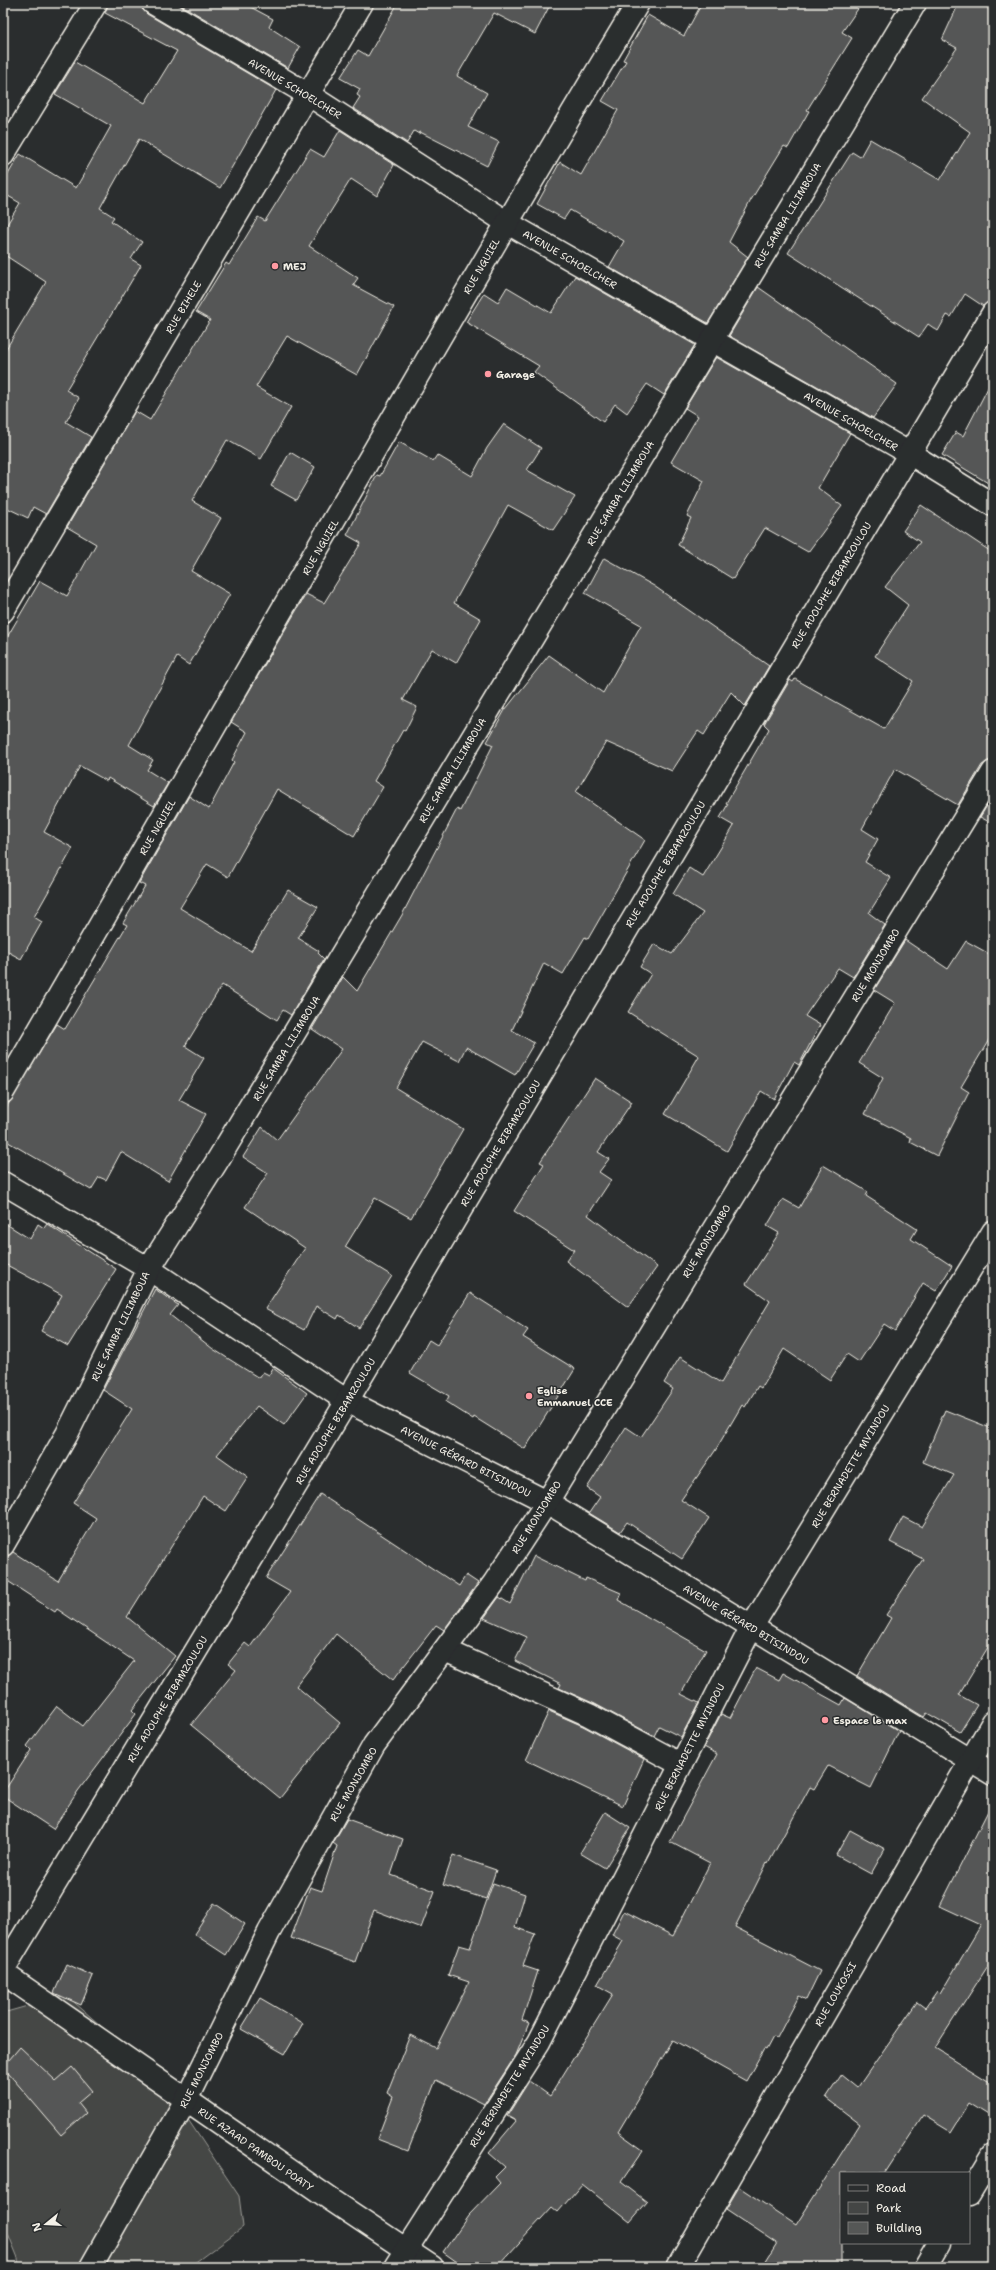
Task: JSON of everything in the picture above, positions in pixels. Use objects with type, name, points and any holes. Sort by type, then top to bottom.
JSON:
[{"type":"street","points":[[3,155],[96,3]]},
{"type":"street","name":"AVENUE SCHOELCHER","points":[[153,3],[309,95],[506,222],[711,342],[909,453],[993,505]]},
{"type":"street","name":"RUE BIHELE","points":[[3,611],[362,3]]},
{"type":"street","name":"RUE NGUIEL","points":[[3,1092],[506,222],[638,3]]},
{"type":"street","name":"RUE SAMBA LILIMBOUA","points":[[3,1544],[67,1434],[149,1269],[216,1163],[915,3]]},
{"type":"street","name":"RUE ADOLPHE BIBAMZOULOU","points":[[3,1970],[348,1401],[993,313]]},
{"type":"street","name":"RUE MONJOMBO","points":[[91,2267],[186,2100],[269,1932],[374,1745],[494,1583],[547,1502],[993,772]]},
{"type":"street","name":"AVENUE GÉRARD BITSINDOU","points":[[3,1183],[149,1269],[348,1401],[547,1502],[993,1774]]},
{"type":"street","name":"RUE BERNADETTE MVINDOU","points":[[400,2258],[539,2042],[680,1764],[752,1628],[993,1232]]},
{"type":"street","points":[[445,1650],[589,1715],[680,1764]]},
{"type":"street","name":"RUE LOUKOSSI","points":[[678,2267],[993,1722]]},
{"type":"street","name":"RUE AZAAD PAMBOU POATY","points":[[3,1973],[186,2100],[400,2258],[432,2267]]},
{"type":"street","points":[[970,2193],[993,2156]]},
{"type":"street","points":[[925,2267],[938,2244]]},
{"type":"green space","points":[[66,1995],[161,2079],[239,2196],[243,2227],[189,2267],[19,2267],[18,2258],[3,2221],[3,2013]]},
{"type":"building","points":[[108,3],[141,3],[142,9],[147,14],[276,90],[220,188],[139,139],[100,208],[114,217],[111,221],[142,242],[131,259],[141,265],[66,390],[79,398],[66,422],[91,437],[46,514],[33,507],[28,518],[3,506],[3,354],[46,282],[3,254],[3,231],[20,203],[3,193],[3,183],[20,154],[76,188],[111,126],[55,94],[75,62],[145,103],[177,51],[105,13]]},
{"type":"building","points":[[178,3],[243,3],[273,19],[269,27],[300,47],[288,68]]},
{"type":"building","points":[[398,3],[551,3],[535,34],[494,13],[457,76],[487,93],[468,127],[499,142],[487,166],[420,132],[419,134],[414,131],[407,143],[353,108],[360,97],[357,95],[360,89],[340,78],[358,50],[368,56]]},
{"type":"building","points":[[702,3],[862,3],[842,32],[852,38],[807,110],[809,111],[788,148],[784,146],[751,200],[729,242],[748,257],[708,323],[609,267],[624,241],[570,210],[564,219],[537,204],[560,162],[581,175],[618,110],[602,101],[626,61],[623,60],[648,15],[684,36]]},
{"type":"building","points":[[959,3],[993,3],[993,301],[983,306],[965,294],[951,317],[947,315],[938,331],[928,324],[919,337],[788,253],[852,152],[860,157],[870,139],[940,180],[970,132],[922,98],[957,48],[942,40]]},
{"type":"building","points":[[340,130],[394,165],[377,196],[351,179],[309,246],[358,278],[353,285],[394,307],[357,375],[287,336],[256,387],[291,407],[261,459],[227,440],[192,501],[221,518],[191,571],[230,594],[189,665],[177,657],[129,745],[153,760],[147,770],[168,783],[154,806],[108,778],[107,781],[80,766],[44,832],[73,848],[34,917],[42,922],[21,959],[3,949],[3,644],[40,581],[67,596],[96,544],[67,527],[135,411],[150,420],[210,320],[196,312],[226,263],[229,265],[258,217],[265,221],[310,149],[324,157]]},
{"type":"building","points":[[575,276],[695,345],[664,395],[647,384],[627,413],[615,404],[603,422],[534,372],[539,366],[466,322],[484,293],[498,302],[507,287],[551,313]]},
{"type":"building","points":[[758,287],[897,384],[873,418],[729,336]]},
{"type":"building","points":[[716,357],[850,433],[818,488],[842,506],[808,552],[765,528],[733,579],[678,545],[691,518],[687,516],[704,481],[671,462],[698,416],[685,408]]},
{"type":"building","points":[[993,378],[993,486],[942,455],[956,432],[963,436]]},
{"type":"building","points":[[504,424],[541,448],[527,470],[575,497],[553,530],[508,505],[454,603],[481,619],[456,663],[432,649],[403,700],[417,707],[405,731],[403,730],[374,781],[383,787],[354,836],[277,789],[228,877],[207,864],[180,908],[251,951],[288,890],[318,907],[298,938],[319,951],[318,953],[324,959],[291,1015],[283,1010],[277,1020],[222,985],[185,1046],[204,1058],[179,1100],[206,1114],[168,1181],[121,1152],[106,1180],[99,1177],[91,1190],[3,1139],[3,1113],[57,1024],[65,1029],[127,925],[123,923],[145,886],[139,883],[189,796],[209,809],[234,762],[232,760],[247,732],[231,722],[306,594],[324,603],[361,543],[347,535],[377,475],[380,476],[399,442],[433,461],[437,455],[472,476],[487,448]]},
{"type":"building","points":[[290,452],[315,467],[296,500],[271,486]]},
{"type":"building","points":[[921,505],[993,553],[993,760],[982,765],[958,805],[895,769],[862,829],[878,839],[865,862],[891,878],[869,913],[885,925],[853,977],[838,968],[805,1016],[820,1025],[799,1065],[794,1062],[774,1099],[761,1091],[727,1151],[665,1114],[699,1056],[628,1012],[651,974],[640,967],[654,944],[672,954],[703,913],[673,894],[689,868],[703,877],[734,826],[720,818],[728,804],[726,803],[769,729],[764,724],[790,680],[793,682],[795,679],[884,729],[913,681],[875,656],[908,605],[885,587],[920,542],[903,531]]},
{"type":"building","points":[[604,558],[654,586],[769,666],[745,706],[731,692],[704,735],[698,731],[672,771],[606,742],[576,792],[645,840],[588,939],[585,937],[563,974],[544,963],[512,1030],[534,1043],[515,1075],[466,1047],[459,1061],[422,1042],[396,1088],[463,1129],[411,1218],[375,1198],[345,1247],[392,1276],[359,1328],[339,1315],[337,1319],[316,1306],[304,1330],[265,1309],[305,1248],[245,1207],[268,1173],[243,1157],[262,1127],[277,1140],[342,1049],[312,1029],[343,977],[357,991],[402,915],[457,809],[460,811],[493,745],[487,742],[505,710],[549,655],[603,693],[641,625],[585,593]]},
{"type":"building","points":[[993,796],[993,824],[980,817]]},
{"type":"building","points":[[905,940],[948,969],[966,941],[993,956],[993,1033],[961,1087],[969,1092],[937,1156],[910,1142],[911,1138],[865,1114],[883,1078],[859,1063],[895,1003],[874,990]]},
{"type":"building","points":[[595,1078],[632,1102],[598,1152],[609,1159],[599,1172],[611,1180],[588,1215],[657,1267],[628,1307],[566,1261],[574,1250],[514,1211],[544,1164],[540,1162]]},
{"type":"building","points":[[823,1165],[868,1192],[866,1196],[917,1229],[911,1239],[952,1266],[936,1291],[923,1283],[895,1331],[884,1324],[859,1362],[847,1354],[830,1380],[784,1349],[761,1388],[758,1386],[745,1407],[742,1405],[715,1451],[681,1500],[709,1518],[682,1559],[627,1522],[620,1532],[589,1513],[600,1497],[587,1488],[626,1427],[641,1437],[673,1389],[664,1383],[680,1357],[721,1383],[770,1301],[746,1284],[779,1233],[767,1226],[783,1199],[799,1208]]},
{"type":"building","points":[[3,1222],[30,1239],[38,1224],[44,1228],[47,1224],[116,1269],[68,1346],[41,1331],[62,1295],[3,1263]]},
{"type":"building","points":[[155,1289],[178,1305],[170,1315],[213,1349],[259,1378],[263,1372],[269,1375],[273,1368],[307,1393],[284,1425],[257,1406],[217,1455],[248,1477],[226,1511],[203,1496],[127,1617],[175,1656],[132,1710],[136,1714],[78,1791],[53,1829],[3,1796],[3,1793],[31,1750],[27,1746],[57,1706],[83,1726],[134,1661],[57,1609],[55,1612],[3,1578],[3,1557],[13,1552],[58,1581],[96,1518],[73,1503],[132,1409],[103,1390]]},
{"type":"building","points":[[470,1293],[528,1330],[523,1337],[575,1369],[525,1449],[474,1417],[473,1419],[446,1402],[449,1396],[410,1373],[429,1340],[437,1345]]},
{"type":"building","points":[[945,1410],[993,1429],[993,1639],[959,1695],[977,1705],[960,1732],[927,1713],[924,1717],[857,1676],[891,1618],[886,1615],[923,1559],[890,1542],[903,1517],[922,1527],[954,1475],[923,1462]]},
{"type":"building","points":[[320,1494],[459,1586],[466,1575],[478,1583],[444,1630],[436,1625],[393,1680],[336,1634],[296,1686],[340,1723],[280,1798],[191,1725],[236,1670],[228,1664],[245,1643],[250,1647],[290,1592],[266,1578]]},
{"type":"building","points":[[534,1556],[585,1581],[586,1578],[621,1593],[618,1600],[706,1650],[681,1694],[699,1703],[681,1737],[659,1726],[654,1736],[595,1704],[559,1688],[561,1684],[515,1661],[527,1637],[484,1618],[499,1597],[510,1604]]},
{"type":"building","points":[[756,1668],[779,1680],[783,1673],[841,1705],[845,1698],[899,1731],[871,1788],[828,1766],[814,1789],[810,1787],[768,1864],[767,1863],[735,1927],[820,1971],[806,2000],[799,1996],[777,2038],[773,2037],[766,2050],[764,2049],[746,2081],[673,2040],[618,2132],[643,2150],[621,2182],[647,2202],[630,2222],[582,2184],[558,2212],[552,2207],[497,2267],[464,2267],[443,2252],[468,2216],[500,2183],[495,2177],[505,2167],[489,2153],[516,2121],[507,2116],[529,2081],[550,2096],[613,1994],[597,1985],[623,1941],[612,1935],[624,1911],[673,1936],[710,1863],[670,1842],[717,1754],[704,1747],[721,1714],[730,1718]]},
{"type":"building","points":[[549,1711],[583,1726],[644,1759],[623,1806],[526,1760]]},
{"type":"building","points":[[993,1801],[993,1958],[935,2048],[993,2084],[993,2118],[969,2103],[951,2132],[923,2115],[886,2172],[840,2172],[841,2267],[762,2267],[777,2243],[726,2209],[739,2187],[796,2225],[860,2124],[826,2098],[842,2074],[858,2087],[917,2002],[925,2008],[937,1991],[940,1994],[981,1925],[940,1906]]},
{"type":"building","points":[[605,1812],[630,1828],[605,1868],[580,1853]]},
{"type":"building","points":[[347,1819],[403,1839],[391,1875],[435,1891],[421,1928],[374,1910],[355,1962],[291,1938],[310,1887],[322,1891],[337,1846],[333,1843]]},
{"type":"building","points":[[850,1830],[885,1849],[871,1874],[836,1855]]},
{"type":"building","points":[[453,1855],[496,1870],[486,1899],[443,1885]]},
{"type":"building","points":[[493,1883],[525,1894],[515,1927],[535,1934],[523,1966],[538,1971],[522,2020],[529,2023],[516,2055],[484,2104],[436,2080],[408,2151],[377,2139],[393,2097],[387,2093],[410,2035],[436,2048],[469,1982],[448,1975],[459,1945],[470,1948]]},
{"type":"building","points":[[214,1903],[245,1924],[226,1955],[194,1934]]},
{"type":"building","points":[[67,1964],[93,1976],[81,2005],[54,1993]]},
{"type":"building","points":[[260,1998],[303,2023],[285,2054],[241,2029]]},
{"type":"building","points":[[20,2047],[56,2081],[72,2067],[92,2091],[78,2103],[86,2113],[61,2135],[3,2067]]},
{"type":"place","name":"MEJ","points":[[275,266]]},
{"type":"place","name":"Garage","points":[[488,374]]},
{"type":"place","name":"Eglise Emmanuel CCE","points":[[529,1396]]},
{"type":"place","name":"Espace le max","points":[[825,1720]]}]
